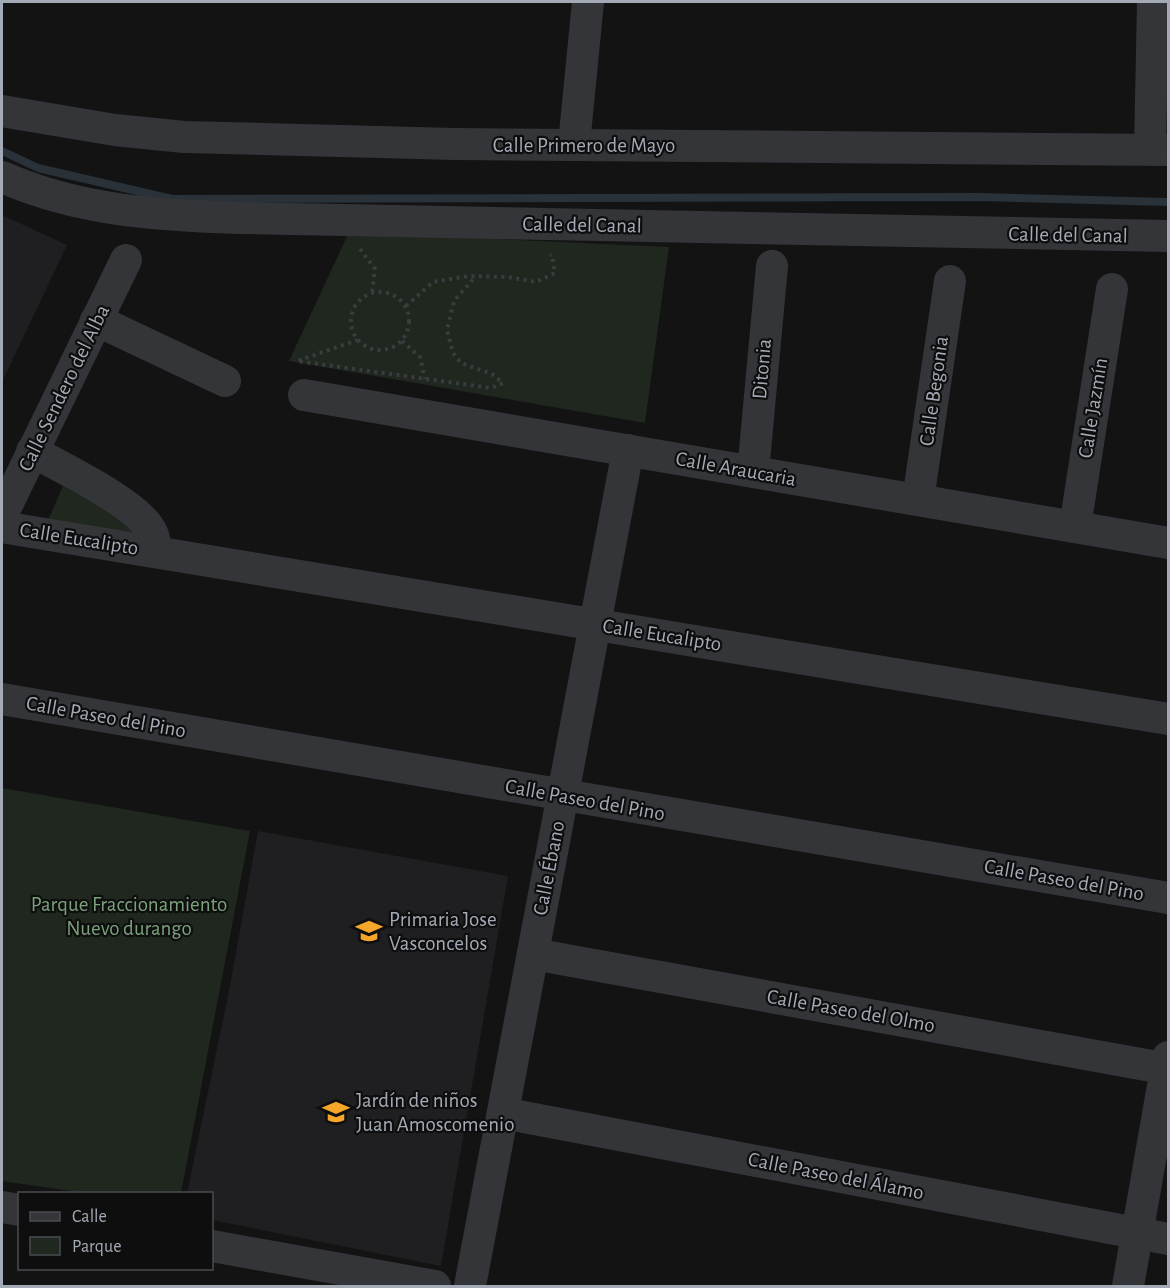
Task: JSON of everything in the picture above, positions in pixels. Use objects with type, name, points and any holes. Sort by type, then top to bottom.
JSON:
[{"type":"street","points":[[574,144],[588,2]]},
{"type":"street","points":[[1153,2],[1159,150]]},
{"type":"street","name":"Calle Primero de Mayo","points":[[2,111],[115,130],[184,137],[455,144],[1159,150]]},
{"type":"street","name":"Calle del Canal","points":[[2,177],[63,198],[102,208],[156,215],[1168,236]]},
{"type":"street","name":"Calle Sendero del Alba","points":[[2,515],[126,260]]},
{"type":"street","name":"Ditonia","points":[[753,472],[772,266]]},
{"type":"street","name":"Calle Begonia","points":[[918,500],[950,281]]},
{"type":"street","name":"Calle Jazmín","points":[[1075,527],[1112,290]]},
{"type":"street","points":[[96,320],[225,381]]},
{"type":"street","name":"Calle Araucaria","points":[[304,395],[1168,543]]},
{"type":"street","name":"Calle Ébano","points":[[470,1287],[628,450]]},
{"type":"street","name":"Calle Eucalipto","points":[[32,451],[122,502],[140,515],[152,533],[156,552]]},
{"type":"street","name":"Calle Eucalipto","points":[[2,527],[1168,719]]},
{"type":"street","name":"Calle Paseo del Pino","points":[[2,699],[1168,898]]},
{"type":"street","name":"Calle Paseo del Olmo","points":[[533,954],[1168,1065]]},
{"type":"street","points":[[1128,1287],[1168,1065]]},
{"type":"street","name":"Calle Paseo del Álamo","points":[[503,1113],[1168,1239]]},
{"type":"street","points":[[2,1207],[18,1210]]},
{"type":"street","points":[[213,1245],[435,1287]]},
{"type":"path","points":[[355,243],[375,269],[372,293]]},
{"type":"path","points":[[406,306],[433,282],[476,276],[508,277],[536,282],[555,273],[552,255],[540,255]]},
{"type":"path","points":[[358,340],[297,361],[490,388],[503,383],[492,374],[460,363],[453,353],[447,330],[454,301],[476,276]]},
{"type":"path","points":[[382,291],[392,293],[406,306],[410,323],[408,333],[393,348],[383,351],[373,350],[358,340],[352,331],[350,320],[352,310],[357,302],[372,293],[382,291]]},
{"type":"path","points":[[402,341],[420,357],[425,379]]},
{"type":"shaded area","points":[[2,215],[67,245],[2,382]]},
{"type":"shaded area","name":"Jardín de niños Juan Amoscomenio","points":[[258,831],[508,876],[441,1266],[213,1220],[213,1192],[187,1192],[230,986]]},
{"type":"green space","points":[[349,232],[669,247],[645,423],[289,361]]},
{"type":"green space","points":[[63,486],[136,526],[138,537],[46,525]]},
{"type":"green space","name":"Parque Fraccionamiento Nuevo durango","points":[[2,788],[250,831],[181,1192],[78,1192],[2,1181]]},
{"type":"waterway","points":[[2,151],[38,168],[172,199],[981,197],[1168,202]]},
{"type":"place","name":"Primaria Jose Vasconcelos","points":[[369,931]]},
{"type":"place","name":"Jardín de niños Juan Amoscomenio","points":[[336,1112]]}]
